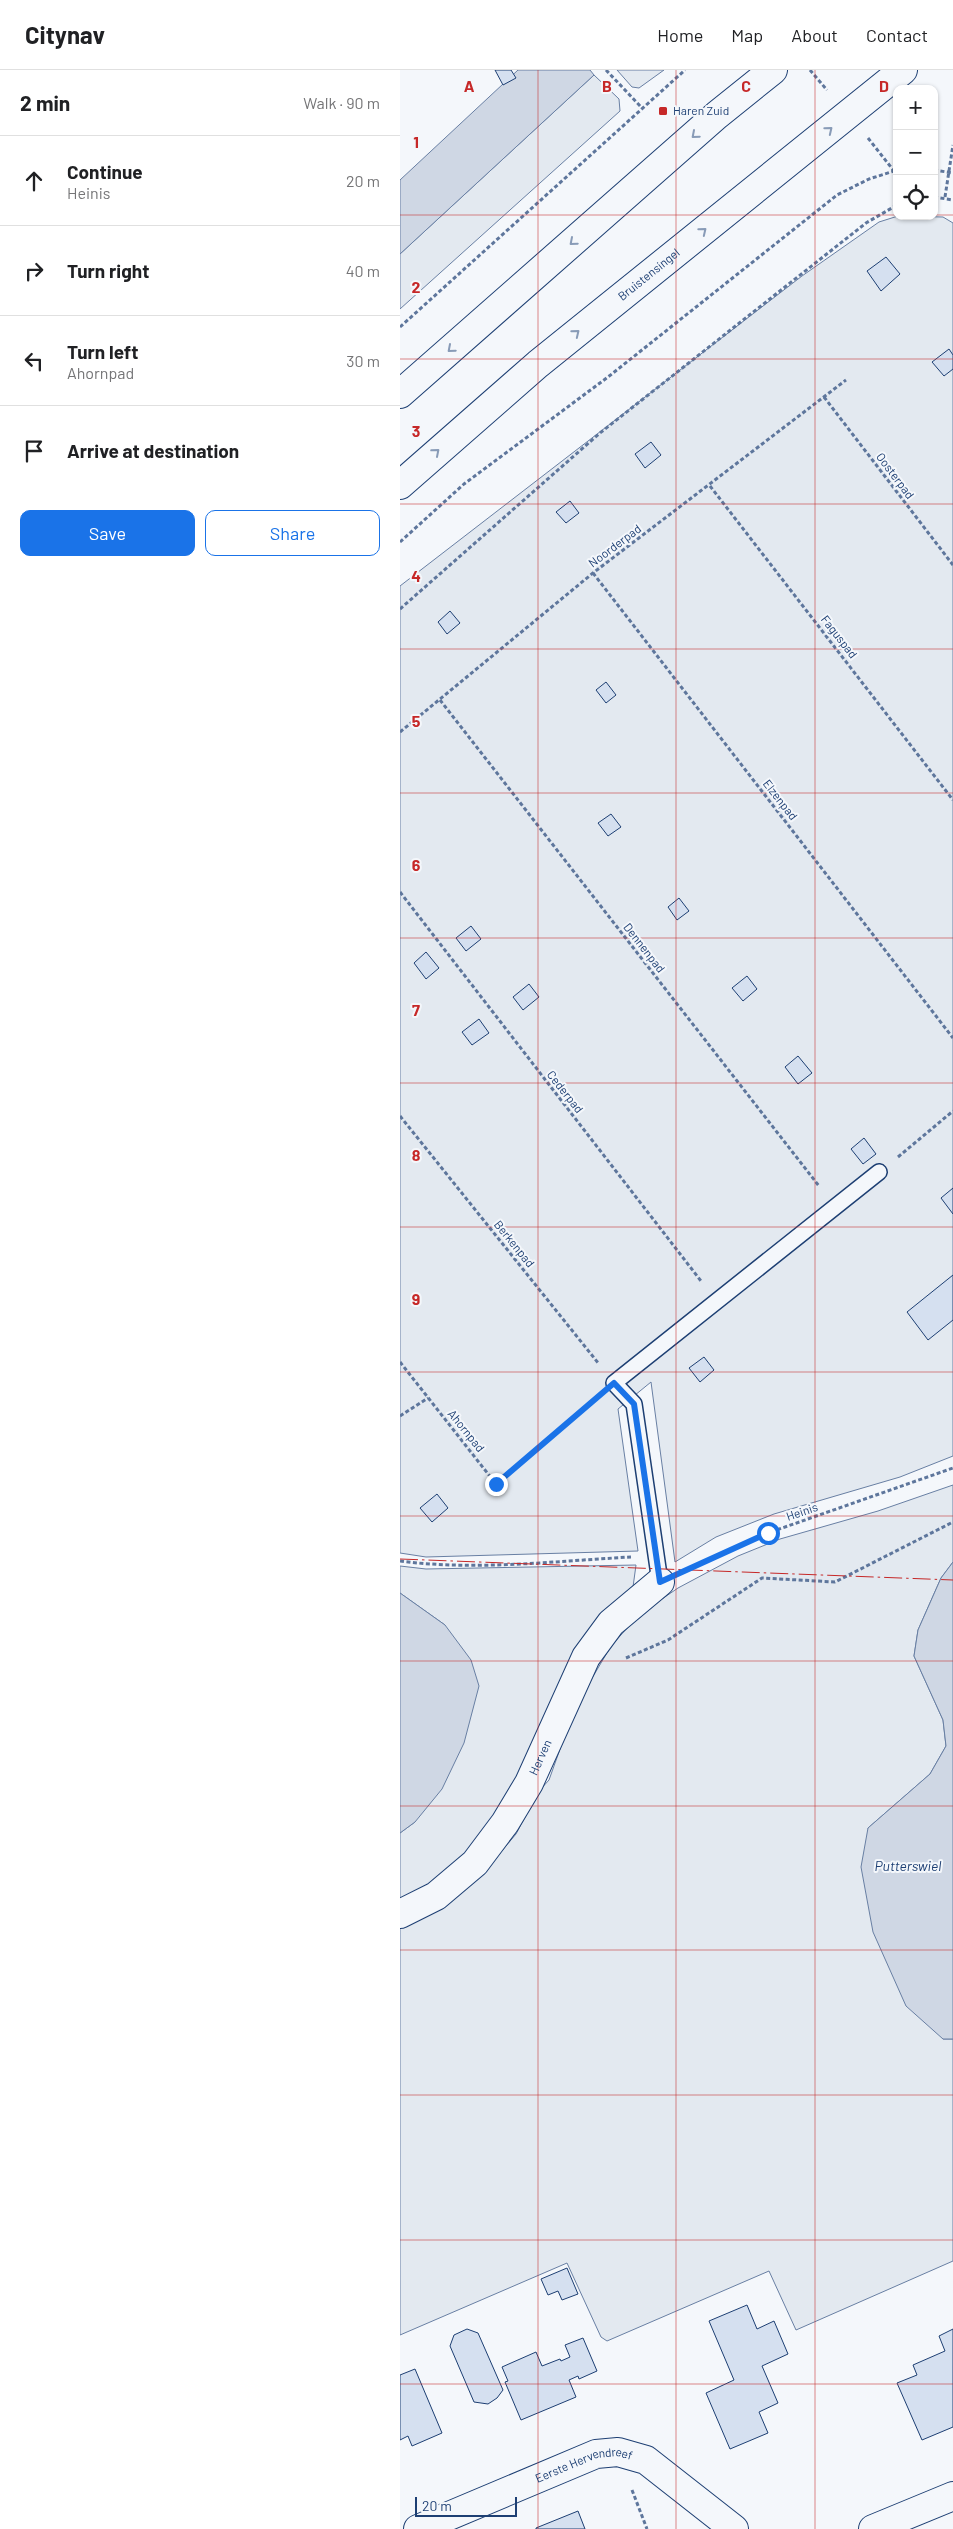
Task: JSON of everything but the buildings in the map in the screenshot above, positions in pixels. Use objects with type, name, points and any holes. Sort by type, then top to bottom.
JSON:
[{"type":"main road","points":[[400,394],[717,115],[773,70]]},
{"type":"main road","name":"Bruistensingel","points":[[400,485],[538,364],[903,70]]},
{"type":"main road","name":"Herven","points":[[400,1914],[436,1896],[475,1863],[505,1824],[529,1784],[574,1679],[586,1657],[611,1623],[658,1569]]},
{"type":"main road","name":"Eerste Hervendreef","points":[[418,2529],[596,2454],[618,2452],[646,2460],[734,2529]]},
{"type":"main road","points":[[873,2529],[953,2496]]},
{"type":"lane","points":[[658,1569],[634,1404],[614,1383],[879,1172]]},
{"type":"path","points":[[606,70],[642,108]]},
{"type":"path","points":[[400,327],[685,70]]},
{"type":"path","points":[[945,197],[953,145]]},
{"type":"path","points":[[400,542],[464,484],[608,377],[837,195],[893,171]]},
{"type":"path","points":[[938,171],[953,173]]},
{"type":"path","points":[[938,197],[953,200]]},
{"type":"path","points":[[400,609],[600,433],[866,224],[893,207]]},
{"type":"path","name":"Noorderpad","points":[[400,732],[593,573],[710,486],[846,380]]},
{"type":"path","name":"Oosterpad","points":[[824,397],[953,566]]},
{"type":"path","name":"Faguspad","points":[[710,486],[953,800]]},
{"type":"path","name":"Elzenpad","points":[[593,573],[953,1038]]},
{"type":"path","name":"Dennenpad","points":[[440,700],[835,1208]]},
{"type":"path","name":"Cederpad","points":[[400,892],[717,1302]]},
{"type":"path","points":[[879,1172],[953,1111]]},
{"type":"path","name":"Berkenpad","points":[[400,1116],[614,1383]]},
{"type":"path","name":"Ahornpad","points":[[400,1362],[496,1484],[614,1383]]},
{"type":"path","points":[[400,1416],[428,1398]]},
{"type":"path","name":"Heinis","points":[[658,1569],[745,1542],[953,1468]]},
{"type":"path","points":[[574,1679],[668,1640],[762,1578],[835,1582],[953,1522]]},
{"type":"path","points":[[400,1561],[426,1564],[497,1564],[658,1569]]},
{"type":"shaded area","points":[[617,70],[664,70],[639,88],[632,87]]},
{"type":"shaded area","points":[[594,75],[619,99],[620,111],[400,309],[400,254]]},
{"type":"shaded area","points":[[938,217],[943,217],[953,223],[953,1456],[900,1477],[774,1514],[716,1537],[675,1562],[651,1382],[618,1409],[638,1551],[426,1557],[400,1553],[400,586],[802,276],[879,222],[893,218],[893,220],[938,220]]},
{"type":"shaded area","points":[[953,1485],[953,1562],[941,1578],[918,1630],[914,1656],[943,1720],[946,1746],[930,1774],[868,1828],[943,2039],[953,2039],[953,2261],[796,2330],[769,2271],[607,2341],[601,2337],[567,2263],[400,2335],[400,1927],[485,1871],[516,1834],[539,1791],[549,1780],[570,1721],[588,1685],[611,1646],[640,1614],[678,1588],[738,1556],[780,1539],[878,1511]]},
{"type":"shaded area","points":[[636,1565],[633,1587],[520,1781],[469,1855],[432,1887],[400,1903],[400,1833],[415,1822],[445,1625],[400,1593],[400,1566],[426,1569]]},
{"type":"water","points":[[518,70],[590,70],[594,75],[400,254],[400,180]]},
{"type":"water","name":"Putterswiel","points":[[953,1562],[953,2039],[943,2039],[906,2006],[873,1932],[861,1867],[868,1828],[930,1774],[946,1746],[943,1720],[914,1656],[918,1630],[941,1578]]},
{"type":"water","points":[[400,1593],[445,1625],[471,1660],[479,1686],[464,1743],[442,1789],[415,1822],[400,1833]]},
{"type":"power","points":[[400,1559],[953,1580]]},
{"type":"place","name":"Haren Zuid","points":[[663,111]]},
{"type":"route","points":[[496,1484],[614,1383],[634,1404],[660,1582],[768,1533]]}]
